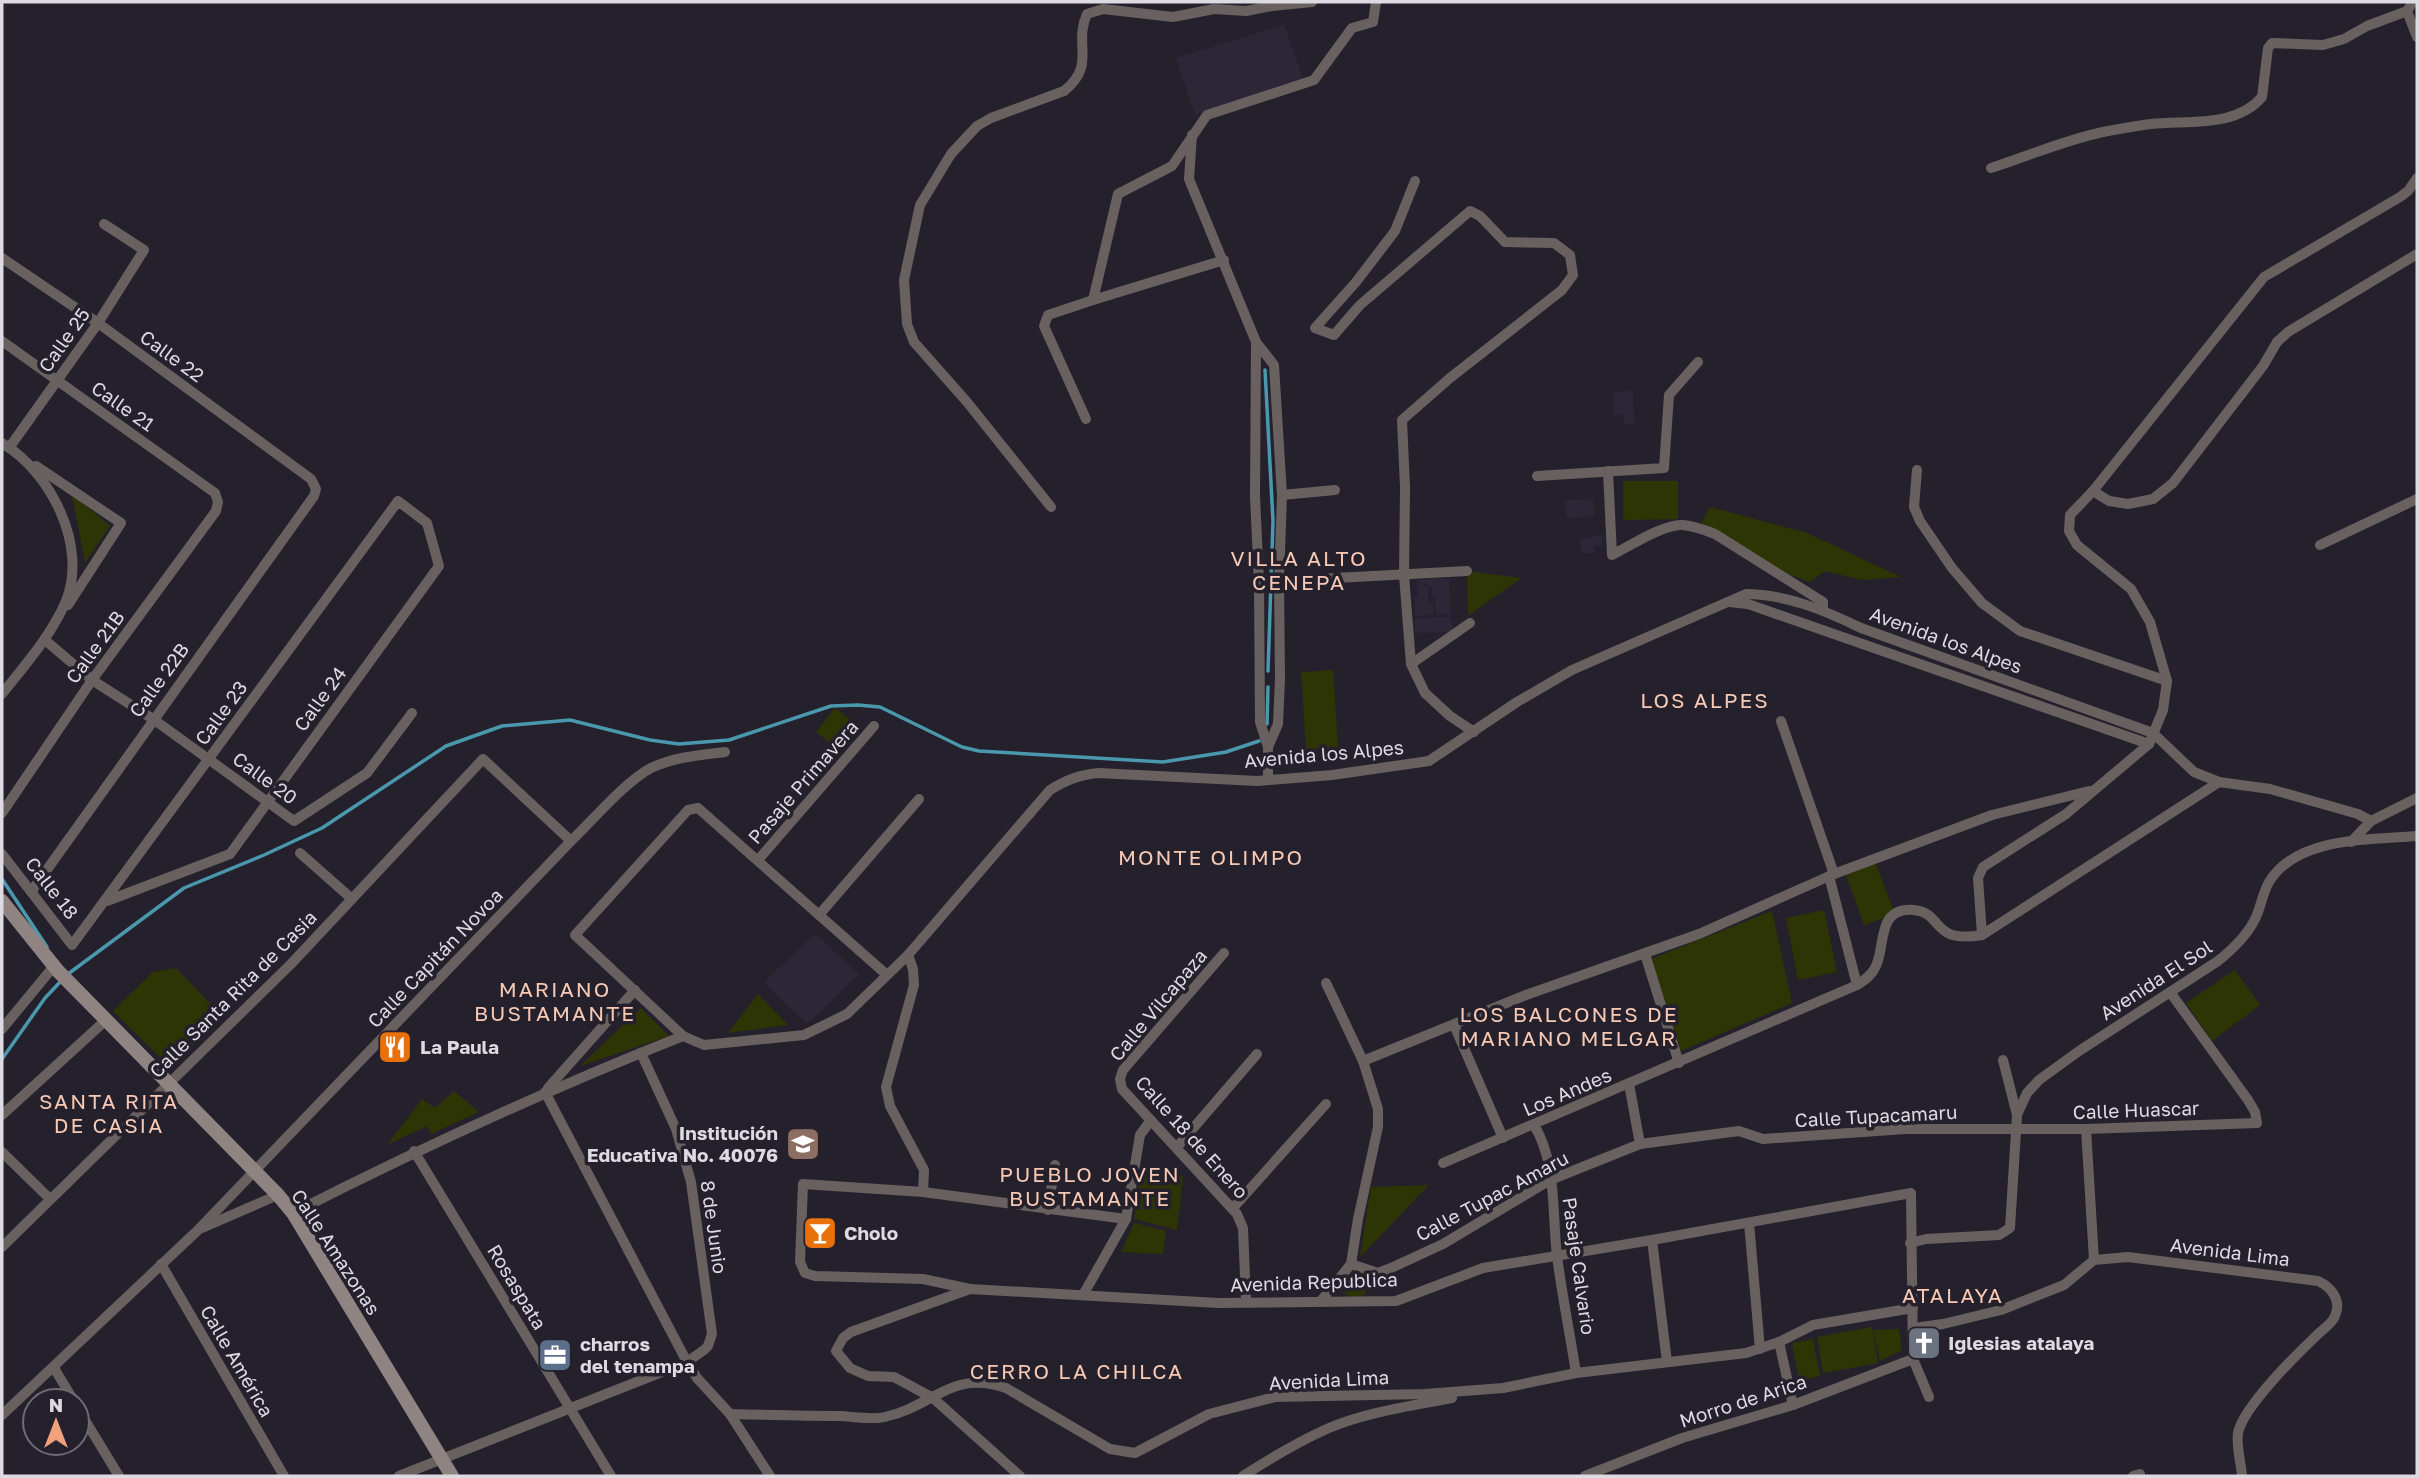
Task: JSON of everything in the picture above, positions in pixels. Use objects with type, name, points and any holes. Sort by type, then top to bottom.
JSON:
[{"type":"street","points":[[1051,507],[968,402],[914,342],[907,324],[904,280],[920,205],[951,154],[978,126],[991,118],[1064,91],[1074,83],[1083,67],[1083,23],[1087,14],[1103,9],[1173,17],[1214,9],[1246,11],[1312,2]]},
{"type":"street","points":[[1093,300],[1118,194],[1172,166],[1207,115],[1314,80],[1352,28],[1373,22],[1376,2]]},
{"type":"street","points":[[1991,169],[2101,132],[2150,124],[2220,120],[2232,116],[2262,97],[2268,48],[2272,43],[2323,45],[2344,39],[2410,6],[2417,37]]},
{"type":"street","points":[[1192,135],[1189,179],[1256,342],[1274,365],[1282,495],[1280,679],[1278,724],[1266,744]]},
{"type":"street","points":[[1982,935],[1978,878],[1983,867],[2066,814],[2149,744],[2163,710],[2167,681],[2150,622],[2131,589],[2077,545],[2069,531],[2070,515],[2093,491],[2264,277],[2400,197],[2417,178]]},
{"type":"street","points":[[1415,181],[1395,231],[1356,282],[1315,328],[1334,335],[1360,304],[1470,211],[1480,216],[1505,242],[1554,243],[1570,254],[1573,275],[1562,290],[1450,378],[1402,420],[1405,487],[1404,575],[1411,664],[1426,693],[1450,716],[1474,732]]},
{"type":"street","name":"Calle 25","points":[[6,446],[98,323],[144,250],[104,224]]},
{"type":"street","points":[[2093,491],[2109,501],[2128,504],[2153,499],[2173,483],[2263,366],[2277,342],[2288,332],[2417,254]]},
{"type":"street","name":"Calle 22","points":[[2,258],[98,323],[311,479],[316,489]]},
{"type":"street","points":[[1086,419],[1044,326],[1048,315],[1224,260]]},
{"type":"street","name":"Calle 21","points":[[2,341],[215,493],[218,502]]},
{"type":"street","points":[[1256,342],[1255,496],[1259,583],[1260,728],[1266,744],[1268,779]]},
{"type":"street","points":[[1537,476],[1664,468],[1669,394],[1698,362]]},
{"type":"street","points":[[6,446],[43,479],[60,507],[73,561],[67,599],[45,640]]},
{"type":"street","points":[[2,694],[45,640],[121,523],[6,446]]},
{"type":"street","points":[[1917,470],[1914,507],[1920,521],[1952,568],[1982,603],[2020,631],[2167,681]]},
{"type":"street","points":[[1608,471],[1612,555],[1661,530],[1680,524],[1699,528],[1715,534],[1822,602],[1823,610]]},
{"type":"street","name":"Calle 22B","points":[[31,892],[314,496],[316,489]]},
{"type":"street","points":[[1282,495],[1335,490]]},
{"type":"street","points":[[2320,545],[2417,499]]},
{"type":"street","name":"Calle 23","points":[[72,945],[107,901],[398,501],[427,523],[439,566]]},
{"type":"street","name":"Calle 21B","points":[[2,813],[92,680],[216,512],[218,502]]},
{"type":"street","name":"Calle 24","points":[[107,901],[230,854],[439,566]]},
{"type":"street","points":[[1279,581],[1467,571]]},
{"type":"street","name":"Avenida los Alpes","points":[[683,1037],[704,1045],[804,1034],[847,1014],[908,955],[1050,790],[1064,780],[1098,773],[1206,779],[1268,779],[1332,775],[1429,761],[1517,702],[1572,670],[1746,594],[1762,594],[1823,610],[1861,628],[2153,733]]},
{"type":"street","name":"Avenida los Alpes","points":[[1726,602],[1748,604],[2149,744]]},
{"type":"street","points":[[1411,664],[1471,623]]},
{"type":"street","name":"Calle 20","points":[[45,640],[92,680],[153,719],[294,821],[368,773],[412,713]]},
{"type":"street","points":[[1781,721],[1832,875],[1857,985],[1872,974],[1877,965],[1882,930],[1887,922],[1903,911],[1929,915],[1940,930],[1956,938],[1982,935],[2219,782]]},
{"type":"street","name":"Pasaje Primavera","points":[[758,860],[874,726]]},
{"type":"street","points":[[2153,733],[2194,772],[2219,782],[2270,789],[2358,814],[2371,821]]},
{"type":"street","name":"Calle Capitán Novoa","points":[[2,1415],[197,1230],[571,841],[632,783],[650,769],[680,758],[725,752]]},
{"type":"street","name":"Calle Santa Rita de Casia","points":[[2,1247],[49,1198],[291,964],[483,759],[571,841]]},
{"type":"street","points":[[1363,1061],[1526,995],[1699,934],[1832,875],[1992,815],[2092,791]]},
{"type":"street","points":[[2351,842],[2371,821],[2417,798]]},
{"type":"street","points":[[819,915],[919,799]]},
{"type":"street","points":[[293,1213],[414,1151],[545,1092],[683,1037],[575,935],[688,810],[701,809],[887,975]]},
{"type":"street","name":"Avenida El Sol","points":[[2017,1115],[2027,1093],[2039,1080],[2237,946],[2255,920],[2269,881],[2286,863],[2317,846],[2417,836]]},
{"type":"street","points":[[300,853],[352,900]]},
{"type":"street","name":"Calle 18","points":[[2,854],[72,945]]},
{"type":"street","points":[[2,901],[56,968],[2,1029]]},
{"type":"street","name":"Calle Vilcapaza","points":[[1120,1079],[1123,1070],[1224,953]]},
{"type":"street","points":[[1645,954],[1679,1063]]},
{"type":"street","points":[[908,955],[914,969],[914,985],[886,1087],[890,1106],[924,1170],[923,1192]]},
{"type":"street","name":"Calle Amazonas","points":[[56,968],[293,1213],[452,1476]]},
{"type":"street","points":[[1321,1301],[1351,1264],[1378,1127],[1378,1109],[1363,1061],[1326,983]]},
{"type":"street","name":"Los Andes","points":[[1443,1163],[1857,985]]},
{"type":"street","points":[[545,1092],[635,990]]},
{"type":"street","name":"Calle Huascar","points":[[2016,1129],[2257,1123],[2255,1112],[2248,1100],[2170,992]]},
{"type":"street","points":[[2,1115],[106,1020]]},
{"type":"street","points":[[1454,1025],[1503,1138]]},
{"type":"street","name":"8 de Junio","points":[[641,1053],[676,1129],[691,1182],[712,1334],[708,1346],[687,1362]]},
{"type":"street","points":[[1177,1147],[1257,1054]]},
{"type":"street","points":[[1929,1397],[1913,1359],[1910,1243],[1926,1239],[1999,1235],[2007,1231],[2012,1224],[2017,1115],[2003,1060]]},
{"type":"street","name":"Calle 18 de Enero","points":[[1120,1079],[1122,1089],[1233,1208],[1243,1228],[1246,1301]]},
{"type":"street","points":[[1629,1084],[1640,1144]]},
{"type":"street","points":[[545,1092],[687,1362],[697,1378],[730,1414],[770,1476]]},
{"type":"street","points":[[1233,1208],[1326,1104]]},
{"type":"street","points":[[1083,1295],[1126,1219],[1140,1135],[1151,1119]]},
{"type":"street","name":"Pasaje Calvario","points":[[1534,1125],[1542,1138],[1550,1180],[1557,1256],[1576,1373]]},
{"type":"street","name":"Calle Tupacamaru","points":[[1740,1131],[1763,1139],[1905,1129],[2016,1129]]},
{"type":"street","points":[[1914,1328],[2001,1310],[2064,1286],[2094,1260],[2085,1129]]},
{"type":"street","name":"Calle Tupac Amaru","points":[[1351,1264],[1378,1273],[1391,1268],[1443,1244],[1550,1180],[1640,1144],[1740,1131]]},
{"type":"street","name":"Rosaspata","points":[[414,1151],[611,1476]]},
{"type":"street","points":[[2,1152],[49,1198]]},
{"type":"street","points":[[1048,1210],[1055,1165]]},
{"type":"street","points":[[970,1289],[923,1279],[815,1276],[805,1273],[800,1262],[803,1184],[923,1192],[1126,1219]]},
{"type":"street","name":"Avenida Republica","points":[[933,1398],[894,1377],[868,1376],[850,1368],[836,1351],[843,1338],[851,1332],[970,1289],[1204,1302],[1396,1301],[1483,1268],[1911,1193],[1910,1243]]},
{"type":"street","name":"Calle Capitán Novoa","points":[[197,1230],[278,1195]]},
{"type":"street","points":[[1749,1223],[1760,1349]]},
{"type":"street","points":[[1652,1240],[1667,1362]]},
{"type":"street","name":"Avenida Lima","points":[[2094,1260],[2128,1257],[2274,1275],[2318,1281],[2332,1291],[2337,1307],[2331,1323],[2251,1405],[2238,1433],[2242,1476]]},
{"type":"street","name":"Calle América","points":[[160,1264],[284,1476]]},
{"type":"street","name":"Avenida Lima","points":[[730,1414],[884,1417],[933,1398],[958,1384],[974,1381],[1006,1388],[1110,1449],[1135,1453],[1209,1414],[1275,1397],[1425,1394],[1503,1388],[1576,1373],[1746,1353],[1779,1342],[1813,1325],[1913,1308]]},
{"type":"street","points":[[1779,1342],[1793,1405]]},
{"type":"street","name":"Morro de Arica","points":[[1585,1476],[1682,1438],[1793,1405],[1913,1359]]},
{"type":"street","points":[[399,1476],[687,1362]]},
{"type":"street","points":[[54,1368],[66,1387]]},
{"type":"street","points":[[1243,1476],[1277,1454],[1331,1427],[1385,1412],[1503,1388]]},
{"type":"street","points":[[933,1398],[1020,1476]]},
{"type":"street","points":[[91,1430],[119,1476]]},
{"type":"shaded area","points":[[1284,25],[1303,78],[1195,115],[1176,58]]},
{"type":"shaded area","points":[[1633,390],[1634,424],[1624,425],[1623,415],[1614,415],[1613,393]]},
{"type":"shaded area","points":[[1593,499],[1595,516],[1566,518],[1565,501]]},
{"type":"shaded area","points":[[1602,535],[1602,545],[1593,547],[1596,553],[1581,553],[1580,540]]},
{"type":"shaded area","points":[[1449,579],[1451,615],[1436,614],[1435,598],[1432,597],[1432,589],[1435,587],[1424,583],[1423,586],[1428,587],[1428,602],[1433,602],[1433,615],[1415,616],[1415,597],[1418,596],[1416,580]]},
{"type":"shaded area","points":[[1451,617],[1453,632],[1414,633],[1415,618]]},
{"type":"shaded area","points":[[815,934],[859,974],[807,1024],[764,982]]},
{"type":"green space","points":[[1623,481],[1678,481],[1678,519],[1623,520]]},
{"type":"green space","points":[[72,494],[110,526],[85,563]]},
{"type":"green space","points":[[1710,507],[1807,533],[1901,577],[1863,580],[1825,571],[1810,582],[1788,574],[1701,523]]},
{"type":"green space","points":[[1467,571],[1521,578],[1468,616]]},
{"type":"green space","points":[[1333,670],[1338,747],[1306,749],[1301,672]]},
{"type":"green space","points":[[835,708],[853,722],[834,746],[816,732]]},
{"type":"green space","points":[[1876,864],[1895,914],[1864,925],[1846,875]]},
{"type":"green space","points":[[1824,910],[1837,972],[1798,980],[1786,918]]},
{"type":"green space","points":[[1772,911],[1792,1003],[1681,1051],[1651,959]]},
{"type":"green space","points":[[176,968],[222,1016],[170,1067],[113,1011],[153,972]]},
{"type":"green space","points":[[2235,970],[2260,1005],[2212,1041],[2186,1003]]},
{"type":"green space","points":[[758,994],[788,1025],[728,1033]]},
{"type":"green space","points":[[641,1008],[669,1036],[580,1066]]},
{"type":"green space","points":[[454,1091],[479,1112],[431,1134],[427,1126],[387,1145],[422,1099],[435,1108]]},
{"type":"green space","points":[[1141,1166],[1183,1176],[1177,1230],[1134,1219]]},
{"type":"green space","points":[[1429,1185],[1360,1257],[1371,1187]]},
{"type":"green space","points":[[1134,1223],[1166,1231],[1163,1254],[1121,1252]]},
{"type":"green space","points":[[1355,1270],[1373,1277],[1366,1285],[1365,1295],[1349,1297],[1340,1287]]},
{"type":"green space","points":[[1872,1327],[1878,1363],[1823,1373],[1817,1337]]},
{"type":"green space","points":[[1899,1329],[1902,1350],[1880,1361],[1873,1330]]},
{"type":"green space","points":[[1813,1339],[1820,1376],[1799,1381],[1792,1343]]},
{"type":"waterway","points":[[1265,370],[1273,521],[1268,671]]},
{"type":"waterway","points":[[1267,724],[1268,687]]},
{"type":"waterway","points":[[68,974],[184,888],[322,828],[446,746],[502,726],[570,720],[650,740],[679,744],[729,740],[831,706],[858,705],[880,707],[962,747],[979,751],[1163,762],[1226,752],[1259,741]]},
{"type":"waterway","points":[[2,879],[47,947]]},
{"type":"waterway","points":[[2,1059],[45,998],[61,981]]},
{"type":"place","name":"La Paula","points":[[395,1047]]},
{"type":"place","name":"Institución Educativa No. 40076","points":[[803,1144]]},
{"type":"place","name":"Cholo","points":[[820,1233]]},
{"type":"place","name":"Iglesias atalaya","points":[[1924,1343]]},
{"type":"place","name":"charros del tenampa","points":[[555,1355]]},
{"type":"district","name":"VILLA ALTO CENEPA","points":[[1299,571]]},
{"type":"district","name":"LOS ALPES","points":[[1705,701]]},
{"type":"district","name":"MONTE OLIMPO","points":[[1211,858]]},
{"type":"district","name":"MARIANO BUSTAMANTE","points":[[555,1002]]},
{"type":"district","name":"LOS BALCONES DE MARIANO MELGAR","points":[[1569,1027]]},
{"type":"district","name":"SANTA RITA DE CASIA","points":[[109,1114]]},
{"type":"district","name":"PUEBLO JOVEN BUSTAMANTE","points":[[1090,1187]]},
{"type":"district","name":"ATALAYA","points":[[1953,1296]]},
{"type":"district","name":"CERRO LA CHILCA","points":[[1077,1372]]}]
